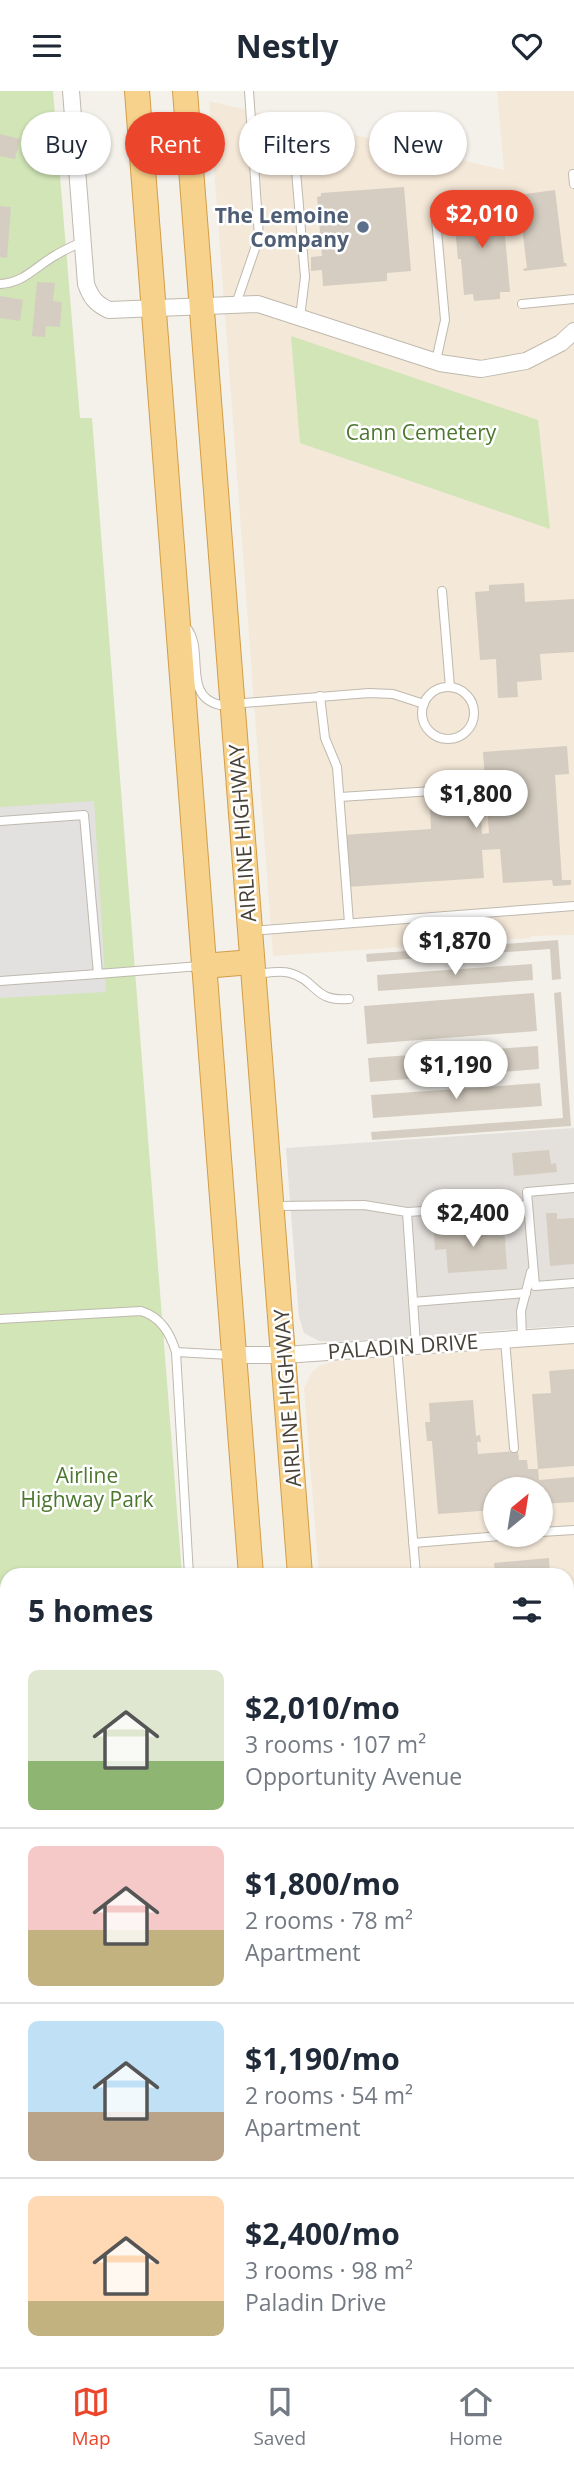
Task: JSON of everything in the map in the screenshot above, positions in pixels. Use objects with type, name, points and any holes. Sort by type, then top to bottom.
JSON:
[{"type":"highway","points":[[137,91],[250,1568]]},
{"type":"highway","name":"AIRLINE HIGHWAY","points":[[185,91],[299,1568]]},
{"type":"highway","points":[[203,966],[252,968]]},
{"type":"street","points":[[71,91],[86,284],[90,297],[109,310],[258,303],[436,361],[481,369],[526,361],[561,343],[574,331]]},
{"type":"street","name":"PALADIN DRIVE","points":[[233,1355],[284,1355],[574,1335]]},
{"type":"lane","points":[[248,91],[250,112]]},
{"type":"lane","points":[[573,174],[574,184]]},
{"type":"lane","points":[[236,303],[259,237],[255,175]]},
{"type":"lane","points":[[296,175],[305,277],[300,317]]},
{"type":"lane","points":[[435,208],[445,320],[436,361]]},
{"type":"lane","points":[[0,284],[8,284],[31,274],[54,256],[82,242]]},
{"type":"lane","points":[[522,304],[574,299]]},
{"type":"lane","points":[[442,591],[450,687]]},
{"type":"lane","points":[[177,617],[192,634],[197,687],[211,703],[220,705],[320,696],[393,694],[424,704]]},
{"type":"lane","points":[[450,687],[463,691],[473,705],[472,722],[461,735],[444,738],[430,731],[422,716],[424,704],[431,693],[438,689],[450,687]]},
{"type":"lane","points":[[320,696],[325,738],[337,767],[349,923]]},
{"type":"lane","points":[[340,797],[433,791]]},
{"type":"lane","points":[[0,821],[84,815],[98,974]]},
{"type":"lane","points":[[249,931],[574,906]]},
{"type":"lane","points":[[0,981],[203,966]]},
{"type":"lane","points":[[252,968],[290,973],[329,1000],[349,999]]},
{"type":"lane","points":[[574,1188],[527,1192],[535,1286],[574,1283]]},
{"type":"lane","points":[[272,1206],[364,1205],[407,1212],[528,1205]]},
{"type":"lane","points":[[407,1212],[416,1345]]},
{"type":"lane","points":[[514,1448],[513,1339],[533,1265]]},
{"type":"lane","points":[[413,1302],[526,1293]]},
{"type":"lane","points":[[0,1319],[141,1311],[161,1323],[173,1342],[176,1353],[188,1568]]},
{"type":"lane","points":[[397,1347],[415,1568]]},
{"type":"lane","points":[[176,1353],[233,1355]]},
{"type":"lane","points":[[553,1531],[574,1530]]},
{"type":"lane","points":[[413,1543],[483,1537]]},
{"type":"shaded area","points":[[497,91],[574,91],[574,935],[273,956],[215,175],[225,175],[225,112],[210,112],[209,101],[256,112],[239,112],[239,175],[355,175],[355,135],[369,138],[369,175],[467,175],[467,161],[504,170]]},
{"type":"shaded area","points":[[94,801],[106,992],[0,998],[0,807]]},
{"type":"shaded area","points":[[574,1128],[574,1325],[334,1342],[319,1341],[304,1333],[299,1317],[286,1148]]},
{"type":"shaded area","points":[[574,1343],[574,1568],[318,1568],[304,1388],[313,1371],[334,1361]]},
{"type":"green space","name":"Airline Highway Park","points":[[0,91],[53,91],[55,112],[21,112],[21,175],[60,175],[80,418],[92,418],[181,1568],[0,1568]]},
{"type":"green space","name":"Cann Cemetery","points":[[291,336],[538,420],[550,529],[300,443]]},
{"type":"building","points":[[0,134],[20,139],[15,159],[0,156]]},
{"type":"building","name":"The Lemoine Company","points":[[404,187],[411,271],[387,273],[387,281],[323,286],[322,270],[311,271],[311,257],[322,256],[317,197],[321,196],[321,193]]},
{"type":"building","points":[[555,190],[564,263],[567,266],[524,271],[523,269],[527,268],[518,195]]},
{"type":"building","points":[[502,202],[510,292],[500,292],[500,299],[474,301],[473,294],[464,295],[453,206]]},
{"type":"building","points":[[0,206],[11,207],[7,258],[0,257]]},
{"type":"building","points":[[37,282],[55,283],[53,301],[62,302],[60,327],[46,326],[45,337],[32,336]]},
{"type":"building","points":[[0,296],[23,300],[20,321],[0,318]]},
{"type":"building","points":[[524,583],[525,602],[574,599],[574,652],[540,654],[542,680],[517,682],[518,697],[498,698],[496,659],[480,660],[475,592],[489,591],[489,585]]},
{"type":"building","points":[[567,746],[569,774],[555,775],[562,880],[571,880],[571,885],[553,886],[552,880],[503,883],[500,849],[482,850],[484,878],[347,887],[343,835],[431,829],[430,809],[480,805],[482,834],[489,833],[483,752]]},
{"type":"building","points":[[558,940],[561,979],[552,980],[550,949],[367,962],[366,954]]},
{"type":"building","points":[[532,964],[533,980],[378,991],[377,975]]},
{"type":"building","points":[[561,992],[571,1126],[372,1140],[371,1132],[563,1118],[554,993]]},
{"type":"building","points":[[534,993],[537,1031],[367,1044],[364,1006]]},
{"type":"building","points":[[538,1046],[539,1069],[370,1082],[368,1058]]},
{"type":"building","points":[[540,1083],[542,1106],[373,1118],[371,1095]]},
{"type":"building","points":[[549,1150],[551,1164],[556,1163],[557,1172],[514,1176],[512,1153]]},
{"type":"building","points":[[546,1213],[557,1213],[557,1219],[574,1218],[574,1264],[550,1266]]},
{"type":"building","points":[[504,1226],[507,1269],[448,1273],[446,1249],[435,1250],[434,1232]]},
{"type":"building","points":[[574,1369],[574,1466],[538,1469],[532,1394],[551,1393],[549,1371]]},
{"type":"building","points":[[473,1400],[476,1436],[480,1435],[481,1442],[477,1442],[478,1454],[518,1451],[519,1460],[527,1460],[528,1469],[538,1469],[539,1477],[483,1477],[483,1511],[438,1514],[432,1441],[427,1441],[425,1422],[430,1422],[429,1403]]},
{"type":"building","points":[[574,1477],[574,1502],[553,1503],[553,1479]]},
{"type":"building","points":[[549,1558],[550,1568],[495,1568],[494,1563]]},
{"type":"place","name":"The Lemoine Company","points":[[363,227]]}]
